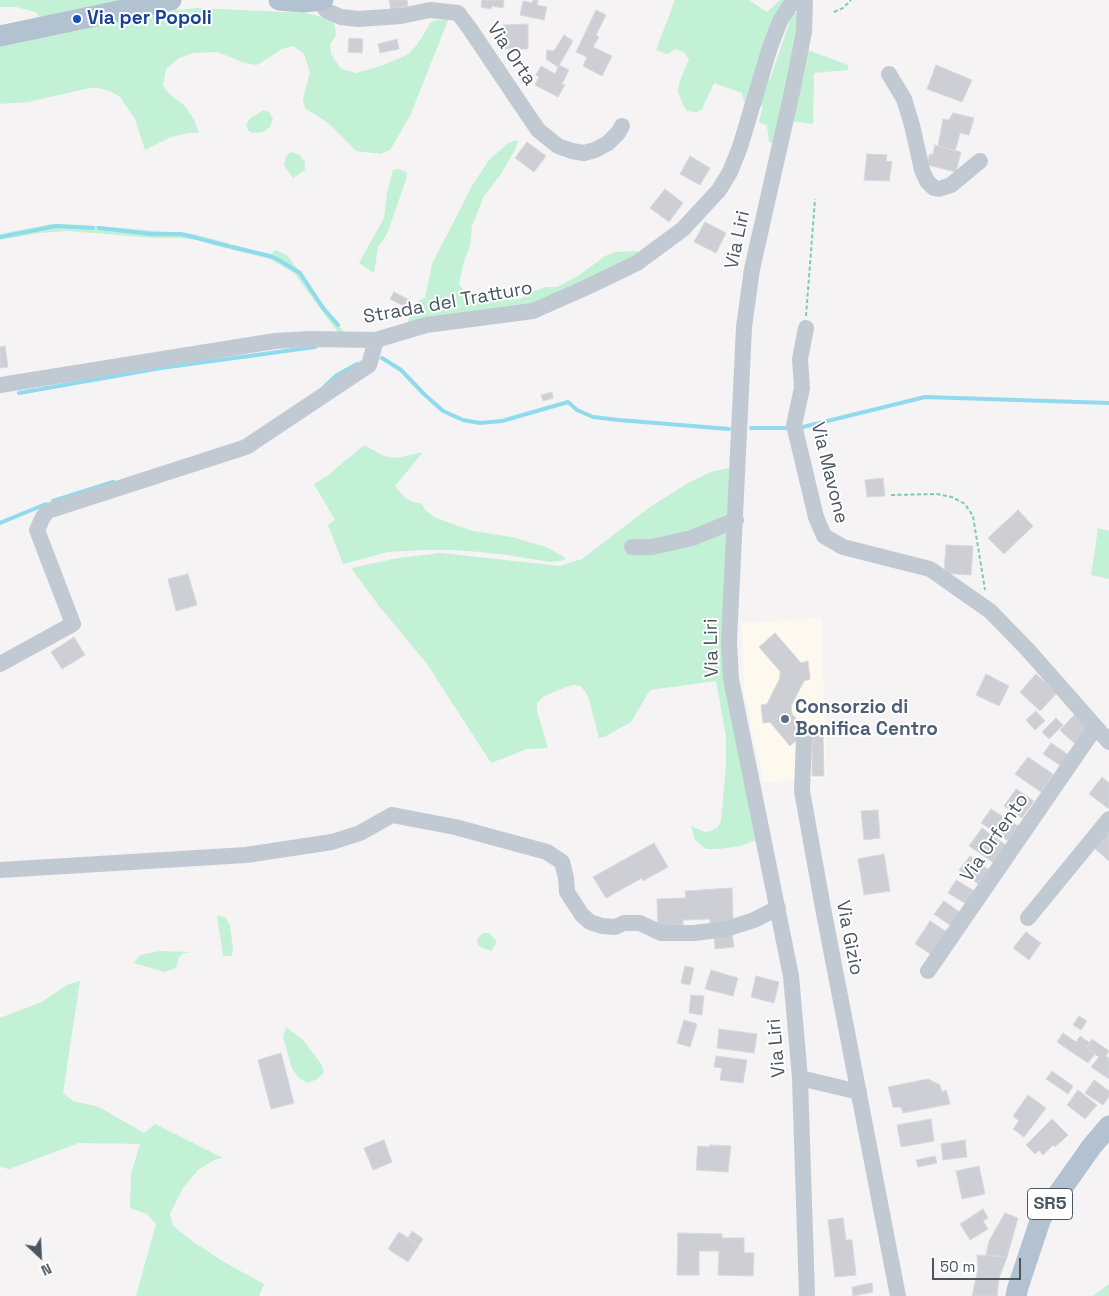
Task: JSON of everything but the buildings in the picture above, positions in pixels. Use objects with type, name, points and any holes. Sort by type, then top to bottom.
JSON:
[{"type":"main road","points":[[0,36],[171,0]]},
{"type":"main road","points":[[279,0],[321,1]]},
{"type":"main road","name":"SR5","points":[[1016,1296],[1041,1218],[1092,1146],[1109,1126]]},
{"type":"street","points":[[83,19],[91,10],[124,0]]},
{"type":"street","name":"Strada del Tratturo","points":[[0,385],[275,341],[309,339],[376,340],[426,325],[533,311],[637,263],[683,229],[719,190],[730,172],[740,147],[770,47],[780,21],[791,4],[799,0]]},
{"type":"street","name":"Via Liri","points":[[805,0],[804,32],[752,269],[744,327],[729,641],[731,679],[791,976],[800,1078],[807,1296]]},
{"type":"street","name":"Via Orta","points":[[321,1],[327,11],[341,17],[358,19],[401,16],[430,10],[458,13],[538,130],[558,146],[584,153],[596,150],[608,143],[622,126]]},
{"type":"street","points":[[889,74],[904,100],[912,124],[922,170],[927,181],[934,188],[939,189],[951,185],[980,162]]},
{"type":"street","name":"Via Mavone","points":[[806,328],[800,359],[802,388],[794,425],[816,518],[824,536],[843,546],[930,568],[988,610],[1028,650],[1109,742]]},
{"type":"street","points":[[0,664],[73,624],[37,530],[43,516],[48,511],[246,447],[369,365],[376,340]]},
{"type":"street","points":[[632,547],[652,547],[692,538],[736,520]]},
{"type":"street","name":"Via Orfento","points":[[928,971],[1095,728]]},
{"type":"street","name":"Via Gizio","points":[[804,739],[802,791],[898,1296]]},
{"type":"street","points":[[0,870],[246,855],[332,842],[360,832],[392,815],[455,827],[547,852],[562,862],[567,892],[582,915],[590,922],[602,926],[614,927],[624,922],[640,923],[661,933],[694,933],[726,929],[754,920],[778,908]]},
{"type":"street","points":[[1028,918],[1109,819]]},
{"type":"street","points":[[800,1078],[859,1092]]},
{"type":"path","points":[[834,12],[843,8],[851,0]]},
{"type":"path","points":[[806,328],[816,199]]},
{"type":"path","points":[[891,495],[937,494],[952,497],[965,504],[973,516],[988,610]]},
{"type":"shaded area","points":[[821,618],[827,778],[764,782],[749,717],[750,712],[744,697],[742,623]]},
{"type":"green space","points":[[0,0],[141,0],[42,20],[36,12],[16,7],[0,7]]},
{"type":"green space","points":[[675,0],[749,0],[767,12],[780,0],[789,0],[763,77],[770,79],[792,15],[797,13],[799,19],[775,143],[769,142],[767,126],[759,122],[763,106],[750,108],[744,101],[742,93],[714,83],[702,109],[693,112],[687,111],[684,107],[678,92],[679,83],[689,59],[684,52],[676,49],[667,54],[656,50]]},
{"type":"green space","points":[[197,8],[307,13],[334,21],[336,35],[330,45],[331,54],[341,69],[356,73],[381,66],[407,55],[417,45],[431,22],[448,20],[410,116],[390,150],[381,154],[356,151],[328,123],[305,108],[303,99],[310,72],[304,54],[293,46],[282,49],[257,65],[245,63],[217,52],[194,53],[179,58],[166,69],[163,85],[168,93],[185,106],[194,120],[199,133],[188,133],[171,137],[145,150],[135,119],[120,97],[110,91],[90,88],[28,102],[0,104],[0,41],[121,16]]},
{"type":"green space","points":[[808,50],[848,65],[848,70],[814,73],[813,124],[792,121]]},
{"type":"green space","points":[[264,110],[269,112],[273,119],[270,127],[263,132],[252,133],[246,125],[250,118]]},
{"type":"green space","points":[[518,140],[516,148],[501,174],[484,196],[472,226],[470,246],[464,261],[459,284],[466,293],[508,300],[520,299],[546,287],[557,287],[578,276],[605,256],[616,252],[636,251],[644,254],[555,300],[406,325],[418,301],[425,298],[432,264],[472,186],[489,160],[508,143]]},
{"type":"green space","points":[[291,152],[300,155],[305,162],[305,170],[293,178],[284,165],[286,156]]},
{"type":"green space","points":[[399,169],[407,173],[406,180],[387,234],[378,247],[374,273],[359,263],[384,218],[387,193],[393,170]]},
{"type":"green space","points":[[52,224],[194,234],[271,255],[275,250],[287,255],[347,336],[339,334],[294,273],[270,259],[200,240],[180,238],[155,238],[68,231],[39,233],[0,240],[0,234]]},
{"type":"green space","points":[[364,445],[384,456],[396,458],[423,452],[395,486],[405,498],[415,503],[421,503],[426,511],[436,518],[473,531],[512,537],[546,547],[566,558],[562,561],[550,562],[501,554],[456,550],[423,550],[388,552],[343,564],[328,525],[335,520],[314,484],[327,476]]},
{"type":"green space","points":[[728,468],[736,470],[726,676],[756,840],[741,846],[706,849],[695,840],[691,826],[705,832],[711,831],[718,827],[721,820],[726,766],[726,736],[716,681],[650,690],[631,722],[599,738],[588,696],[581,686],[573,685],[564,688],[544,696],[537,703],[537,711],[548,748],[527,749],[491,763],[427,664],[379,606],[351,568],[398,558],[441,553],[560,566],[582,559],[650,507],[688,483],[711,472]]},
{"type":"green space","points":[[1098,528],[1109,531],[1109,579],[1091,575]]},
{"type":"green space","points":[[217,915],[226,918],[230,926],[233,948],[232,956],[223,956]]},
{"type":"green space","points":[[489,933],[495,939],[496,943],[492,951],[478,945],[477,940],[479,936]]},
{"type":"green space","points":[[160,951],[191,952],[184,953],[179,957],[176,968],[164,972],[134,963],[140,955]]},
{"type":"green space","points":[[80,981],[63,1093],[73,1101],[99,1107],[144,1133],[155,1124],[223,1158],[214,1160],[198,1170],[183,1188],[170,1214],[173,1226],[224,1262],[264,1284],[259,1296],[136,1296],[156,1224],[147,1214],[130,1208],[131,1174],[140,1144],[79,1143],[9,1169],[0,1167],[0,1018],[42,1002],[67,985]]},
{"type":"green space","points":[[286,1027],[303,1040],[322,1065],[324,1073],[317,1079],[308,1083],[300,1079],[292,1069],[283,1037]]},
{"type":"green space","points":[[1109,1284],[1109,1296],[1093,1296]]},
{"type":"waterway","points":[[0,237],[56,226],[93,228]]},
{"type":"waterway","points":[[99,228],[151,234],[181,234],[228,246]]},
{"type":"waterway","points":[[232,247],[270,256],[300,273],[323,308],[338,325]]},
{"type":"waterway","points":[[19,393],[161,368],[315,347]]},
{"type":"waterway","points":[[382,358],[401,370],[443,411],[463,420],[480,423],[502,421],[568,402],[577,410],[593,417],[729,429]]},
{"type":"waterway","points":[[324,387],[337,375],[357,364]]},
{"type":"waterway","points":[[803,427],[925,397],[1109,403]]},
{"type":"waterway","points":[[751,428],[786,428]]},
{"type":"waterway","points":[[53,501],[113,482]]},
{"type":"waterway","points":[[0,523],[46,504]]},
{"type":"place","name":"Via per Popoli","points":[[77,19]]},
{"type":"place","name":"Consorzio di Bonifica Centro","points":[[785,719]]}]
